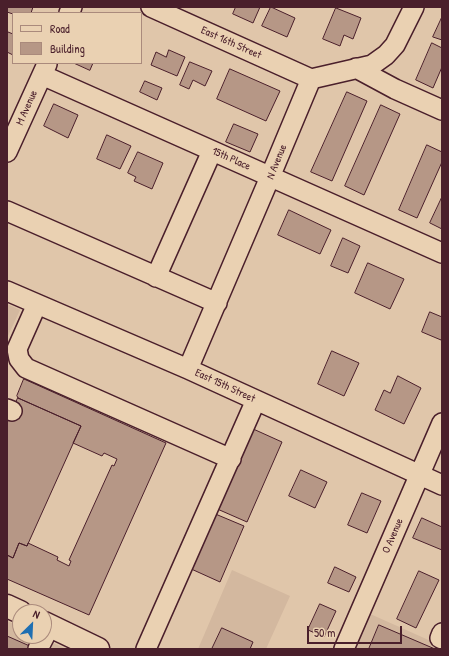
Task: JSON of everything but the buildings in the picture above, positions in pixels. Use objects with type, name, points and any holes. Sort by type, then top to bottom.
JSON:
[{"type":"main road","points":[[52,627],[94,648]]},
{"type":"street","name":"East 16th Street","points":[[151,7],[310,79]]},
{"type":"street","points":[[310,79],[372,64],[386,55],[395,44],[414,7]]},
{"type":"street","points":[[356,68],[395,89],[442,110]]},
{"type":"street","name":"15th Place","points":[[45,69],[212,151],[442,254]]},
{"type":"street","name":"M Avenue","points":[[7,152],[45,69]]},
{"type":"street","name":"N Avenue","points":[[188,369],[310,79]]},
{"type":"street","points":[[156,277],[212,151]]},
{"type":"street","points":[[7,211],[217,303]]},
{"type":"street","name":"East 15th Street","points":[[7,291],[188,369],[442,485]]},
{"type":"street","points":[[37,304],[17,349],[19,359],[26,368],[231,459]]},
{"type":"street","points":[[146,649],[256,400]]},
{"type":"street","name":"O Avenue","points":[[344,649],[442,423]]},
{"type":"street","points":[[442,633],[440,638],[442,639]]},
{"type":"shaded area","points":[[7,304],[20,310],[7,338]]},
{"type":"shaded area","points":[[232,570],[290,596],[266,649],[198,649]]},
{"type":"shaded area","points":[[368,613],[442,646],[442,649],[352,649]]},
{"type":"shaded area","points":[[7,621],[12,623],[12,644],[52,644],[52,642],[66,649],[7,649]]}]
